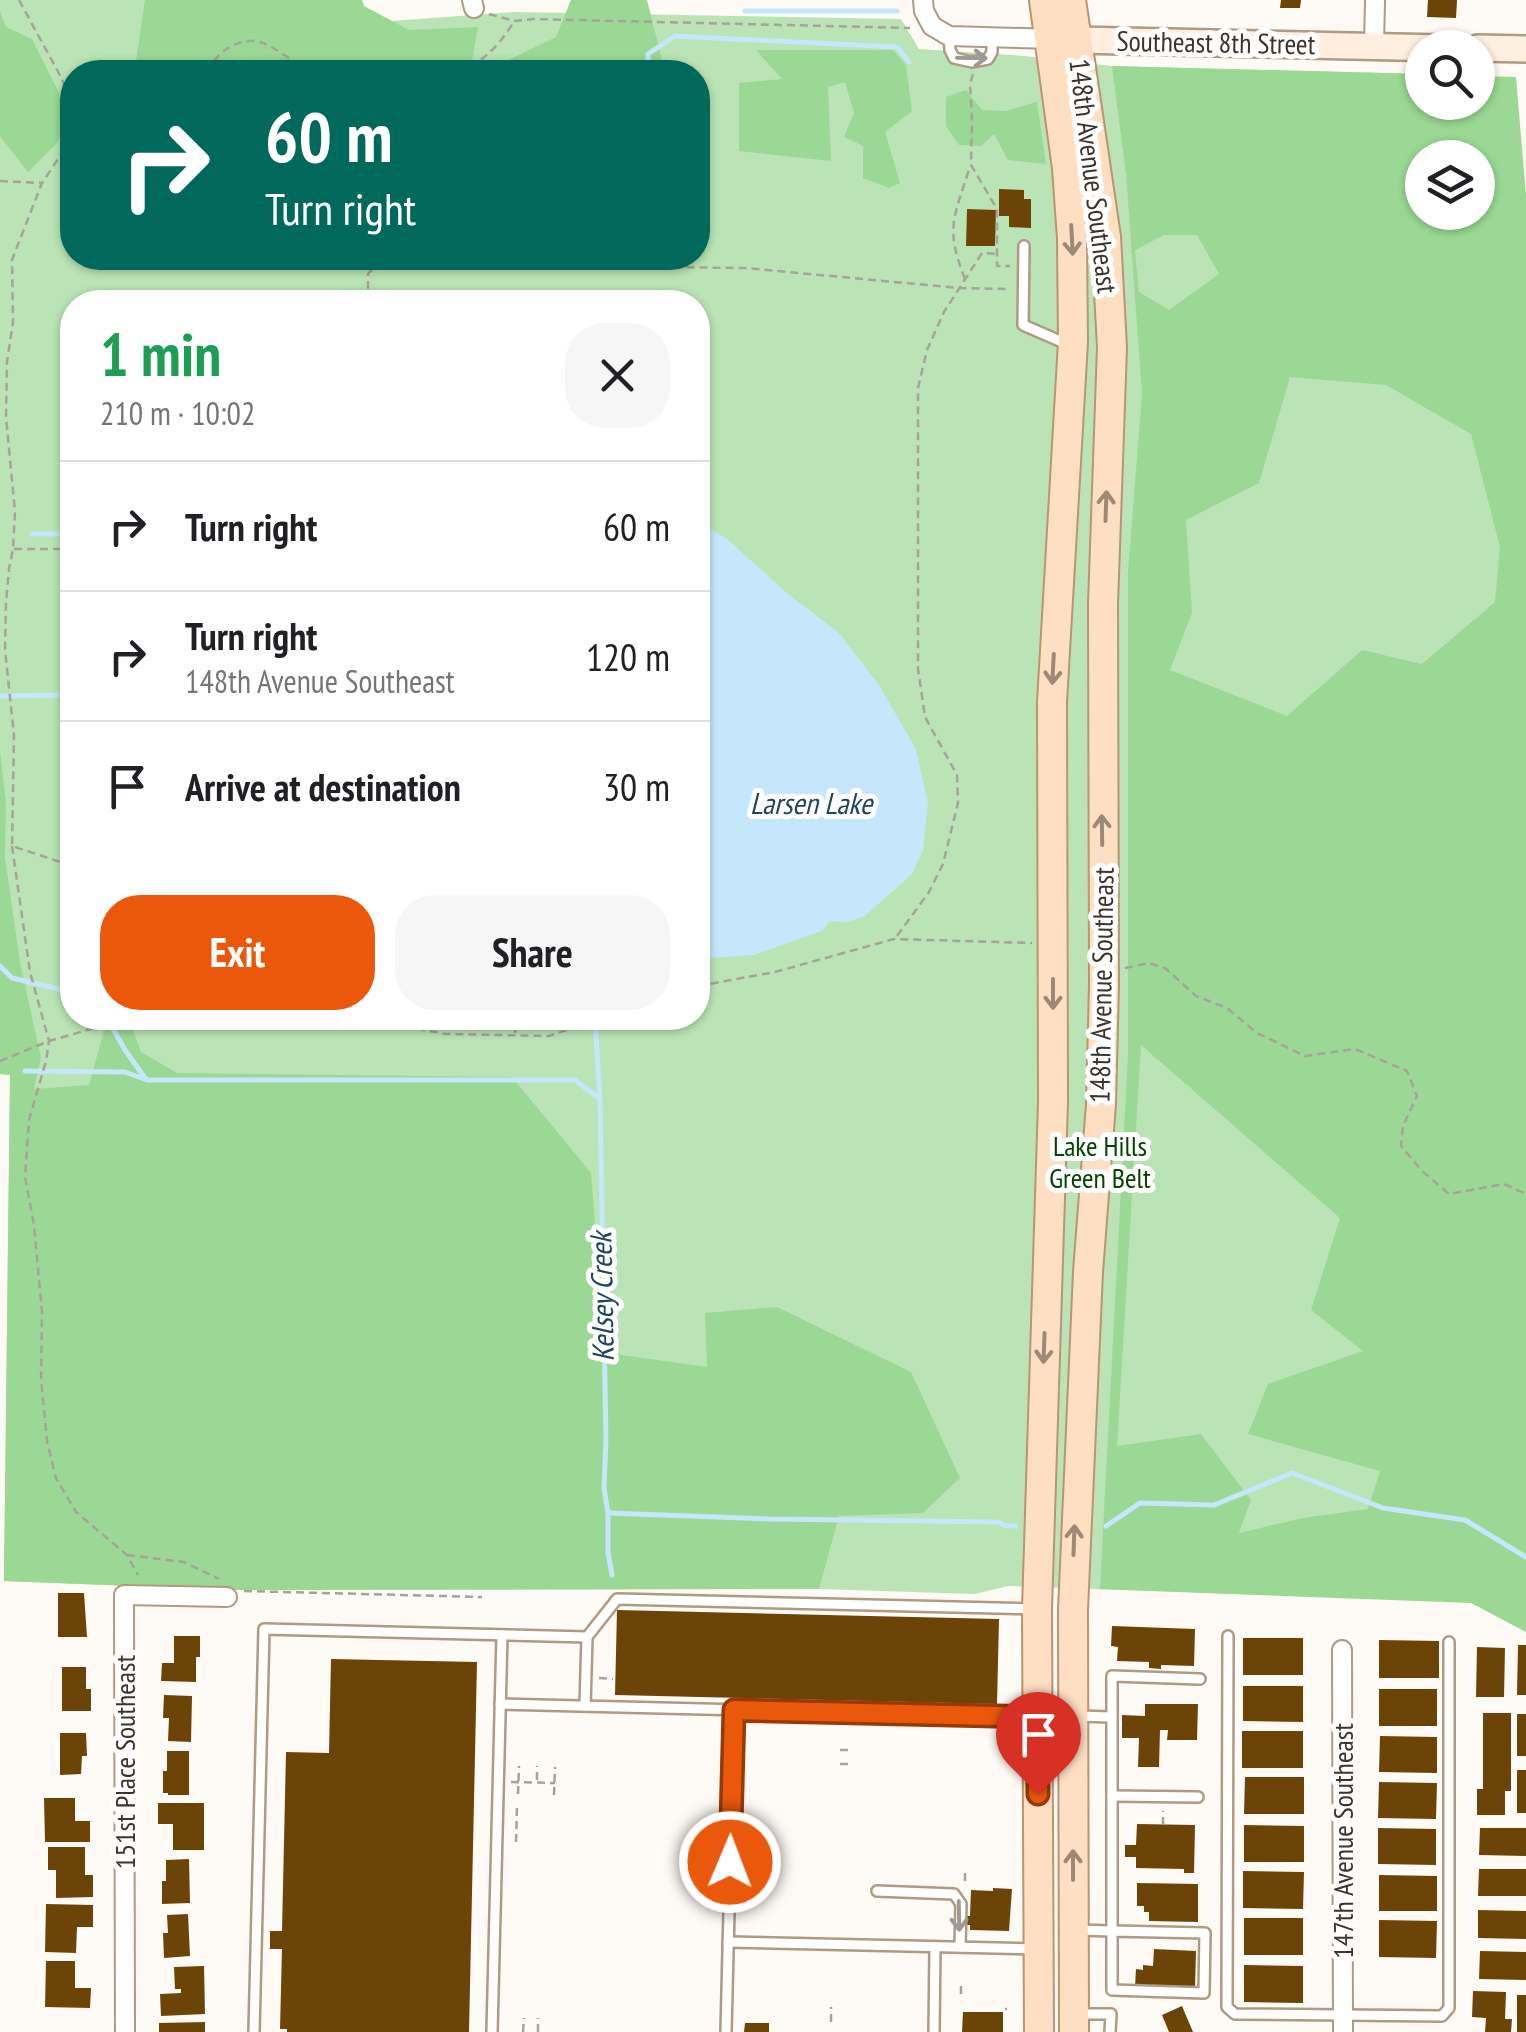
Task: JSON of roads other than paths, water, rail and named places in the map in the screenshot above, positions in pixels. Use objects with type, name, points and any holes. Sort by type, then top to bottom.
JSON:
[{"type":"main road","name":"148th Avenue Southeast","points":[[1044,0],[1062,39],[1106,237],[1112,347],[1103,604],[1102,1064],[1074,1530],[1074,2023]]},
{"type":"main road","name":"148th Avenue Southeast","points":[[1040,2032],[1037,1609],[1053,1102],[1052,702],[1074,342],[1062,39],[1071,0]]},
{"type":"main road","points":[[1059,562],[1065,601],[1084,611],[1103,604]]},
{"type":"main road","points":[[1047,1250],[1062,1238],[1073,1240],[1088,1272]]},
{"type":"street","name":"Southeast 8th Street","points":[[923,0],[924,10],[941,31],[992,38],[1405,47]]},
{"type":"street","points":[[1374,46],[1375,0]]},
{"type":"street","points":[[1495,48],[1526,49]]},
{"type":"street","name":"151st Place Southeast","points":[[125,2032],[124,1595],[228,1588]]},
{"type":"street","name":"147th Avenue Southeast","points":[[1342,1650],[1342,2024]]},
{"type":"lane","points":[[1024,246],[1023,325],[1060,341],[1074,342]]},
{"type":"lane","points":[[586,1706],[587,1637],[618,1600],[1037,1609]]},
{"type":"lane","points":[[254,2032],[264,1629],[587,1637]]},
{"type":"lane","points":[[492,2032],[502,1635]]},
{"type":"lane","points":[[1228,1636],[1227,2006],[1235,2014],[1342,2024],[1442,2016],[1449,2008],[1448,1642]]},
{"type":"lane","points":[[1074,1930],[1112,1931],[1204,1933],[1204,1993],[1112,1990],[1112,1931],[1112,1796],[1112,1718],[1112,1676],[1200,1680]]},
{"type":"lane","points":[[500,1704],[1037,1717]]},
{"type":"lane","points":[[726,2032],[734,1710]]},
{"type":"lane","points":[[1073,1716],[1112,1718]]},
{"type":"lane","points":[[1112,1796],[1198,1797]]},
{"type":"lane","points":[[877,1892],[954,1894],[960,1904],[960,1948]]},
{"type":"lane","points":[[728,1942],[1038,1949]]},
{"type":"lane","points":[[934,2032],[935,1947]]},
{"type":"lane","points":[[1074,2023],[1110,2014],[1110,2032]]},
{"type":"water","name":"Larsen Lake","points":[[710,529],[839,633],[879,685],[916,749],[928,803],[923,850],[912,874],[865,916],[848,922],[830,921],[822,931],[754,955],[710,958]]},
{"type":"waterway","points":[[745,11],[897,11]]},
{"type":"waterway","points":[[648,60],[648,54],[675,36],[897,47],[909,62]]},
{"type":"waterway","points":[[32,534],[60,534]]},
{"type":"waterway","name":"Kelsey Creek","points":[[0,696],[60,695]]},
{"type":"waterway","points":[[0,966],[12,978],[60,989]]},
{"type":"waterway","points":[[114,1030],[145,1078]]},
{"type":"waterway","name":"Kelsey Creek","points":[[596,1030],[600,1099],[604,1488],[612,1575]]},
{"type":"waterway","points":[[25,1071],[125,1072],[147,1080],[575,1080],[600,1099]]},
{"type":"waterway","points":[[1106,1526],[1140,1503],[1214,1505],[1292,1473],[1383,1508],[1465,1520],[1526,1557]]},
{"type":"waterway","points":[[608,1513],[998,1522],[1016,1526]]},
{"type":"park label","name":"Lake Hills Green Belt","points":[[1100,1161]]}]
